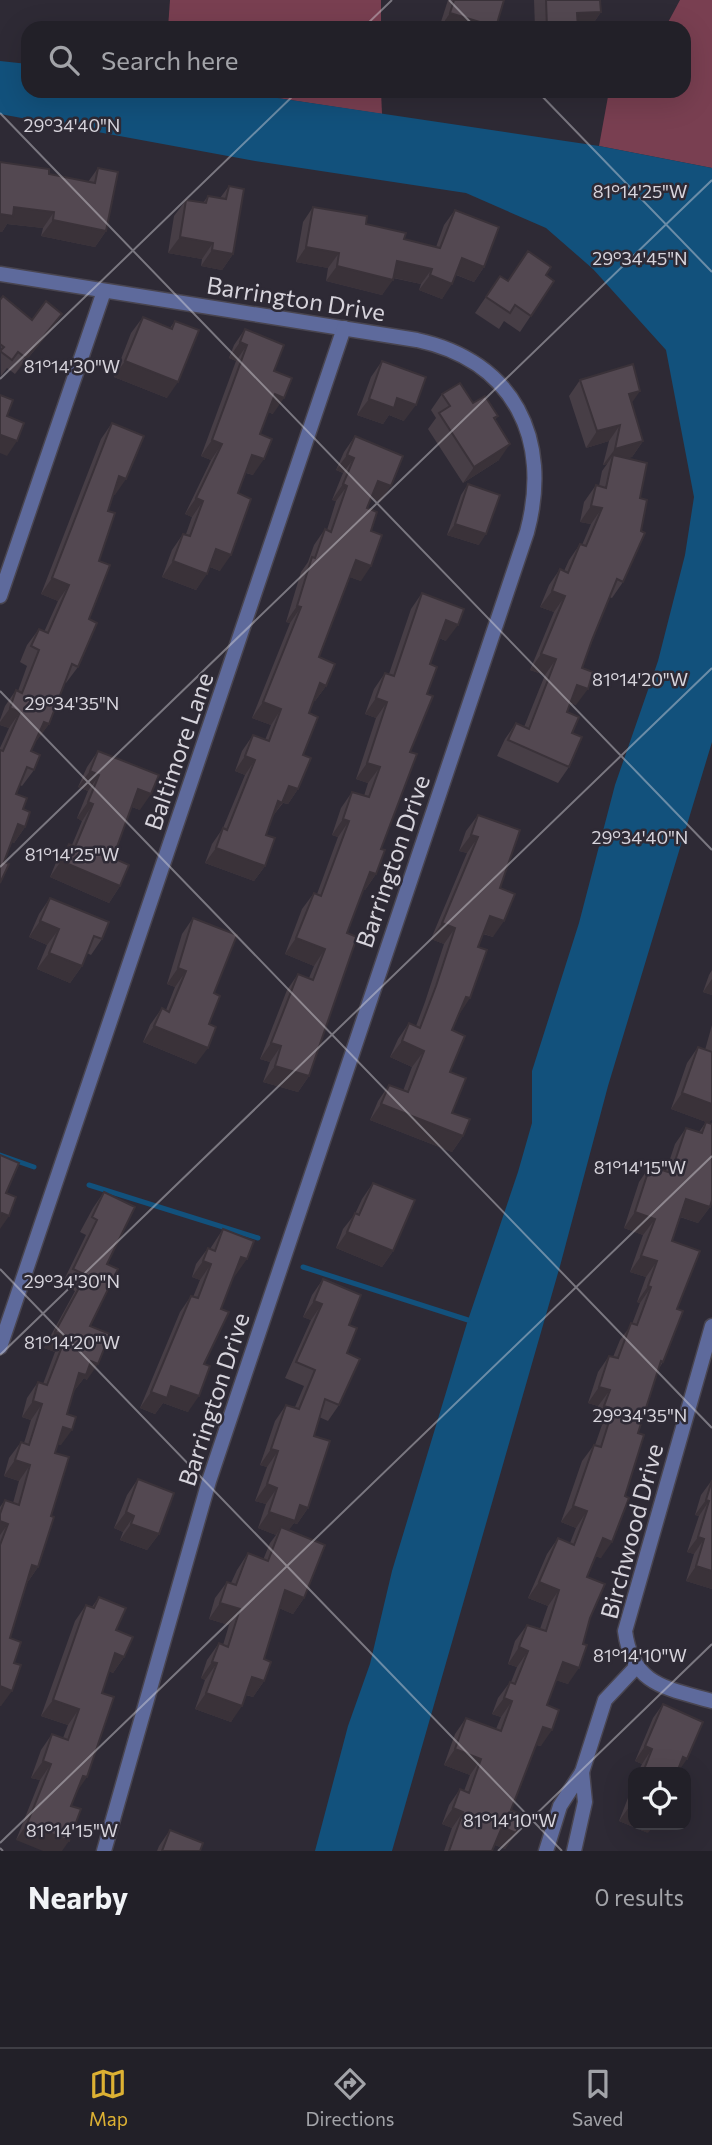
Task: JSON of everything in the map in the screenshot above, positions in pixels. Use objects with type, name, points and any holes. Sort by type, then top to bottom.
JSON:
[{"type":"street","name":"Barrington Drive","points":[[0,275],[432,343],[462,354],[486,371],[515,403],[528,429],[536,469],[536,498],[527,532],[209,1481],[104,1851]]},
{"type":"street","points":[[0,596],[104,291]]},
{"type":"street","name":"Baltimore Lane","points":[[0,1347],[344,328]]},
{"type":"street","name":"Birchwood Drive","points":[[636,1667],[627,1644],[626,1623],[712,1326]]},
{"type":"street","points":[[546,1851],[560,1806],[582,1772],[605,1700],[636,1667],[662,1686],[712,1701]]},
{"type":"street","points":[[574,1851],[584,1814],[582,1772]]},
{"type":"shaded area","points":[[170,0],[381,0],[381,21],[168,21]]},
{"type":"shaded area","points":[[680,0],[712,0],[712,168],[599,146],[608,98],[691,98],[691,21],[669,21]]},
{"type":"shaded area","points":[[277,98],[381,98],[382,114]]},
{"type":"water","points":[[0,61],[21,63],[21,98],[278,98],[599,146],[712,168],[712,742],[608,1086],[560,1266],[392,1851],[315,1851],[348,1726],[370,1664],[392,1571],[467,1323],[532,1123],[532,1071],[579,923],[615,785],[658,661],[685,555],[694,497],[666,350],[593,269],[546,228],[466,193],[255,161],[0,114]]},
{"type":"building","points":[[454,0],[504,0],[498,21],[476,21],[450,13]]},
{"type":"building","points":[[546,0],[600,0],[601,12],[577,13],[578,21],[547,21]]},
{"type":"building","points":[[0,162],[49,169],[49,174],[95,183],[98,168],[118,172],[106,231],[53,220],[54,212],[14,207],[13,216],[0,214]]},
{"type":"building","points":[[229,186],[244,189],[233,254],[212,250],[213,243],[180,237],[186,200],[206,203],[208,196],[226,199]]},
{"type":"building","points":[[313,207],[367,216],[366,224],[406,233],[404,239],[440,248],[455,210],[499,227],[484,267],[462,258],[452,284],[430,275],[432,269],[397,261],[393,280],[337,266],[339,253],[306,247]]},
{"type":"building","points":[[528,251],[551,267],[546,275],[554,281],[531,316],[515,305],[510,313],[486,297],[500,276],[508,281]]},
{"type":"building","points":[[3,296],[32,320],[46,301],[62,314],[26,358],[18,352],[12,360],[0,351],[4,347],[0,344],[0,300]]},
{"type":"building","points":[[143,317],[172,329],[175,321],[199,330],[178,382],[125,361]]},
{"type":"building","points":[[245,329],[284,345],[274,371],[292,378],[284,398],[275,394],[260,434],[272,439],[264,459],[252,455],[238,493],[251,499],[231,555],[216,549],[207,574],[173,561],[183,534],[190,536],[203,501],[196,498],[222,444],[212,440],[247,345],[240,342]]},
{"type":"building","points":[[382,361],[426,377],[416,405],[397,398],[394,408],[369,399]]},
{"type":"building","points":[[633,364],[640,391],[629,394],[643,441],[615,449],[620,425],[597,431],[580,380]]},
{"type":"building","points":[[460,383],[473,403],[485,396],[498,416],[494,418],[510,444],[474,467],[439,413],[450,406],[442,394]]},
{"type":"building","points":[[0,395],[13,400],[7,416],[24,423],[17,441],[1,435],[0,438]]},
{"type":"building","points":[[112,423],[144,436],[126,479],[119,476],[108,511],[115,513],[99,561],[110,565],[89,619],[97,623],[78,667],[72,664],[49,724],[44,722],[31,751],[40,755],[34,770],[27,767],[16,794],[27,798],[23,809],[30,812],[25,827],[18,824],[4,862],[9,864],[0,883],[0,750],[3,751],[20,712],[10,708],[16,690],[22,693],[39,650],[31,646],[39,629],[48,633],[69,585],[52,578]]},
{"type":"building","points":[[355,436],[403,456],[391,486],[378,481],[367,508],[377,512],[371,531],[382,535],[371,566],[356,560],[319,657],[335,664],[326,686],[320,683],[309,713],[318,717],[303,755],[311,758],[298,789],[289,786],[282,803],[278,801],[266,835],[275,838],[265,866],[216,848],[223,828],[227,830],[255,760],[245,756],[253,735],[269,741],[281,709],[263,702],[301,607],[297,606],[312,557],[315,558],[325,529],[331,532],[347,486],[343,484],[354,458],[347,455]]},
{"type":"building","points":[[613,455],[647,463],[640,498],[647,500],[641,531],[645,533],[623,582],[617,579],[592,640],[582,668],[593,672],[588,689],[577,685],[567,712],[579,717],[572,733],[582,737],[569,767],[508,740],[516,723],[529,729],[556,659],[541,654],[565,596],[552,591],[560,569],[568,573],[580,544],[586,546],[602,508],[591,506],[596,485],[606,488]]},
{"type":"building","points":[[468,484],[500,495],[486,534],[455,524]]},
{"type":"building","points":[[422,593],[464,609],[458,625],[446,620],[430,664],[437,667],[427,694],[433,696],[410,752],[417,754],[381,849],[385,850],[376,874],[370,872],[347,933],[357,937],[309,1076],[275,1066],[281,1046],[271,1043],[298,974],[313,980],[325,949],[296,938],[314,893],[321,896],[349,821],[343,819],[352,792],[369,797],[380,767],[367,763],[387,702],[376,698],[385,673],[394,676]]},
{"type":"building","points":[[98,751],[159,775],[151,794],[138,789],[113,858],[129,865],[120,886],[61,861],[69,844],[75,847],[93,804],[88,802],[99,775],[90,771]]},
{"type":"building","points":[[478,815],[520,830],[500,888],[515,894],[504,921],[490,916],[478,947],[487,950],[470,998],[466,997],[452,1030],[465,1036],[450,1072],[466,1078],[452,1113],[470,1119],[463,1136],[381,1104],[389,1085],[408,1092],[424,1051],[402,1041],[409,1023],[420,1028],[436,986],[455,928],[442,923],[478,837],[471,835]]},
{"type":"building","points":[[50,898],[109,922],[102,939],[94,936],[82,966],[49,953],[59,929],[40,921]]},
{"type":"building","points":[[193,918],[237,935],[214,993],[220,996],[209,1024],[216,1027],[208,1048],[154,1026],[162,1008],[169,1012],[186,971],[178,968]]},
{"type":"building","points":[[698,1047],[712,1052],[712,1104],[682,1093]]},
{"type":"building","points":[[706,1122],[712,1124],[712,1200],[710,1207],[686,1199],[672,1241],[700,1251],[677,1309],[683,1311],[663,1362],[661,1361],[638,1433],[644,1435],[625,1496],[629,1498],[612,1542],[603,1538],[587,1577],[605,1584],[590,1618],[583,1644],[587,1645],[579,1668],[563,1662],[547,1705],[559,1710],[552,1730],[543,1727],[511,1810],[523,1815],[516,1833],[502,1827],[492,1851],[449,1851],[463,1812],[453,1808],[460,1789],[469,1793],[481,1759],[455,1749],[466,1718],[501,1731],[512,1701],[504,1698],[510,1682],[515,1684],[528,1651],[519,1647],[527,1625],[546,1631],[559,1590],[539,1582],[558,1538],[574,1545],[587,1511],[573,1506],[594,1445],[601,1447],[613,1409],[604,1406],[610,1390],[599,1387],[609,1356],[618,1358],[631,1323],[637,1325],[657,1261],[641,1256],[655,1219],[635,1212],[650,1166],[671,1173],[686,1128],[702,1133]]},
{"type":"building","points":[[0,1155],[19,1163],[6,1193],[16,1197],[9,1216],[2,1213],[0,1218]]},
{"type":"building","points":[[373,1183],[415,1200],[393,1251],[347,1232],[355,1213],[359,1215]]},
{"type":"building","points":[[104,1192],[135,1207],[107,1264],[118,1269],[90,1326],[110,1334],[98,1364],[91,1361],[86,1375],[79,1373],[67,1414],[76,1417],[72,1430],[63,1427],[55,1453],[69,1457],[38,1567],[32,1565],[10,1638],[21,1642],[14,1663],[21,1665],[12,1691],[0,1686],[0,1545],[8,1524],[0,1521],[0,1514],[5,1500],[19,1505],[30,1465],[15,1460],[21,1442],[29,1445],[42,1404],[33,1401],[38,1382],[47,1385],[66,1336],[55,1332],[86,1275],[73,1269],[97,1220],[92,1217]]},
{"type":"building","points":[[223,1229],[254,1241],[247,1259],[241,1257],[221,1309],[229,1312],[204,1364],[210,1366],[199,1396],[171,1386],[167,1398],[151,1392],[191,1296],[198,1298],[211,1264],[203,1261],[208,1248],[215,1251]]},
{"type":"building","points":[[323,1279],[361,1295],[349,1325],[357,1328],[347,1353],[360,1359],[339,1405],[325,1399],[314,1436],[330,1441],[308,1508],[300,1505],[295,1521],[269,1512],[277,1488],[267,1484],[278,1451],[271,1449],[286,1405],[299,1409],[315,1370],[296,1362],[322,1304],[314,1301]]},
{"type":"building","points":[[138,1479],[174,1493],[159,1534],[131,1524],[134,1516],[126,1512]]},
{"type":"building","points":[[712,1480],[712,1571],[696,1566],[704,1539],[698,1537]]},
{"type":"building","points":[[281,1527],[325,1545],[304,1598],[285,1590],[264,1659],[271,1662],[264,1681],[252,1677],[242,1706],[206,1693],[217,1663],[212,1662],[219,1643],[228,1647],[240,1609],[220,1603],[227,1582],[236,1585],[248,1553],[268,1561]]},
{"type":"building","points":[[99,1597],[126,1608],[116,1630],[133,1637],[124,1657],[115,1653],[102,1693],[114,1697],[87,1777],[83,1776],[71,1806],[81,1809],[69,1841],[27,1824],[51,1764],[43,1761],[52,1734],[68,1740],[79,1709],[53,1700],[86,1605],[94,1608]]},
{"type":"building","points":[[663,1704],[703,1722],[687,1759],[683,1757],[679,1767],[645,1767],[652,1749],[645,1746]]},
{"type":"building","points":[[170,1830],[203,1843],[200,1851],[162,1851]]},
{"type":"waterway","points":[[0,1155],[34,1167]]},
{"type":"waterway","points":[[89,1185],[258,1238]]},
{"type":"waterway","points":[[303,1267],[468,1320]]}]
